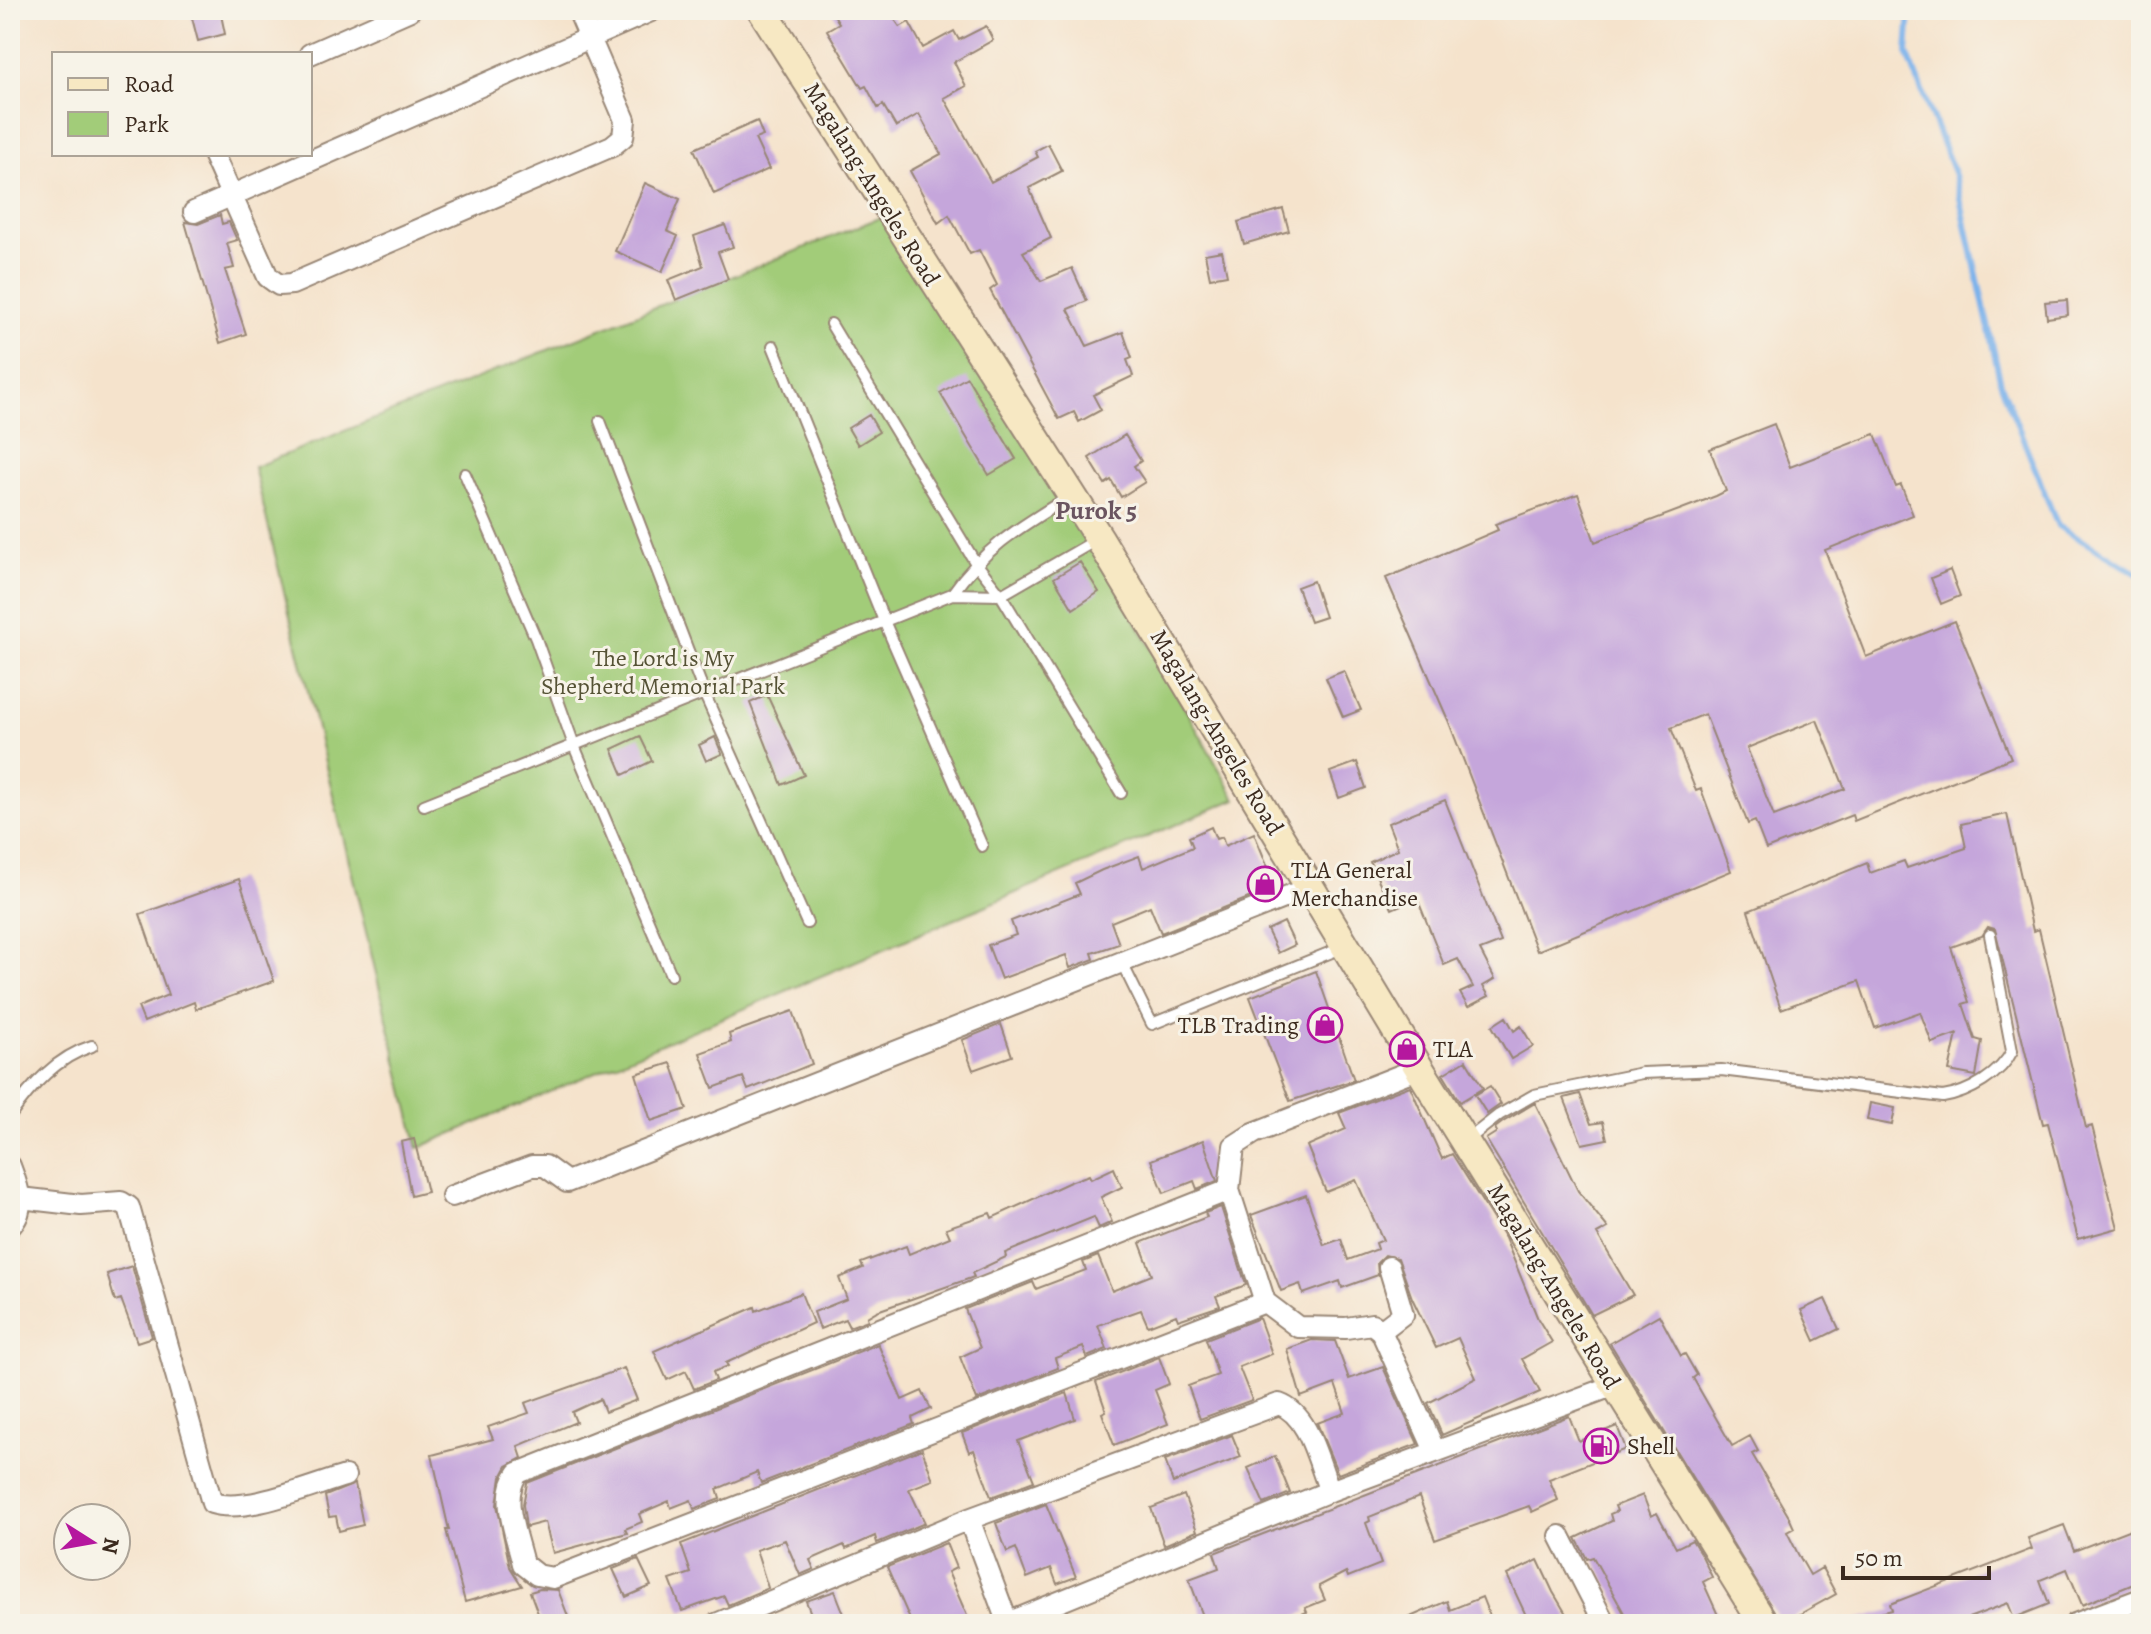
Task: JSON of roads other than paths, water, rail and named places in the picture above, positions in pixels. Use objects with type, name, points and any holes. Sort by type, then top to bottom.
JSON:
[{"type":"main road","name":"Magalang-Angeles Road","points":[[762,10],[1099,538],[1419,1068],[1764,1624]]},
{"type":"street","points":[[312,53],[410,10]]},
{"type":"street","points":[[214,156],[268,277],[279,285],[292,284],[612,146],[623,137],[625,120],[578,10]]},
{"type":"street","points":[[194,212],[653,10]]},
{"type":"street","points":[[452,1196],[532,1166],[545,1166],[567,1182],[1311,887]]},
{"type":"street","points":[[1419,1068],[1254,1133],[1234,1146],[1229,1190],[1265,1302],[1298,1327],[1346,1328],[1372,1324],[1381,1331],[1435,1451]]},
{"type":"street","points":[[10,1166],[21,1198],[15,1222],[10,1226]]},
{"type":"street","points":[[1229,1190],[518,1473],[510,1483],[507,1495],[523,1564],[537,1575],[553,1578],[1265,1302]]},
{"type":"street","points":[[21,1198],[81,1205],[121,1202],[129,1207],[212,1503],[226,1507],[253,1502],[345,1476]]},
{"type":"street","points":[[1381,1331],[1403,1314],[1389,1267]]},
{"type":"street","points":[[969,1519],[1007,1624],[1330,1491],[1615,1385]]},
{"type":"street","points":[[716,1624],[969,1519],[1279,1404],[1292,1409],[1301,1419],[1330,1491]]},
{"type":"street","points":[[1560,1536],[1605,1624]]},
{"type":"street","points":[[2075,1624],[2141,1599]]},
{"type":"lane","points":[[831,324],[975,562],[1001,595],[1121,793]]},
{"type":"lane","points":[[773,346],[884,621],[982,846]]},
{"type":"lane","points":[[600,421],[705,695],[807,923]]},
{"type":"lane","points":[[465,474],[536,639],[575,748],[671,975]]},
{"type":"lane","points":[[952,594],[975,562],[1026,523],[1070,497]]},
{"type":"lane","points":[[424,805],[575,748],[952,594],[1001,595],[1099,538]]},
{"type":"lane","points":[[1466,1141],[1508,1108],[1534,1095],[1642,1073],[1721,1070],[1931,1096],[1958,1095],[2005,1066],[2012,1051],[1990,935]]},
{"type":"lane","points":[[1122,963],[1152,1024],[1346,946]]},
{"type":"lane","points":[[10,1116],[50,1069],[72,1052],[92,1046]]},
{"type":"waterway","points":[[1910,10],[1907,53],[1955,175],[2001,384],[2058,526],[2141,576]]},
{"type":"place","name":"TLA General Merchandise","points":[[1265,884]]},
{"type":"place","name":"TLB Trading","points":[[1325,1025]]},
{"type":"place","name":"TLA","points":[[1407,1049]]},
{"type":"place","name":"Shell","points":[[1601,1446]]},
{"type":"district","name":"Purok 5","points":[[1096,510]]},
{"type":"park label","name":"The Lord is My Shepherd Memorial Park","points":[[663,672]]}]
